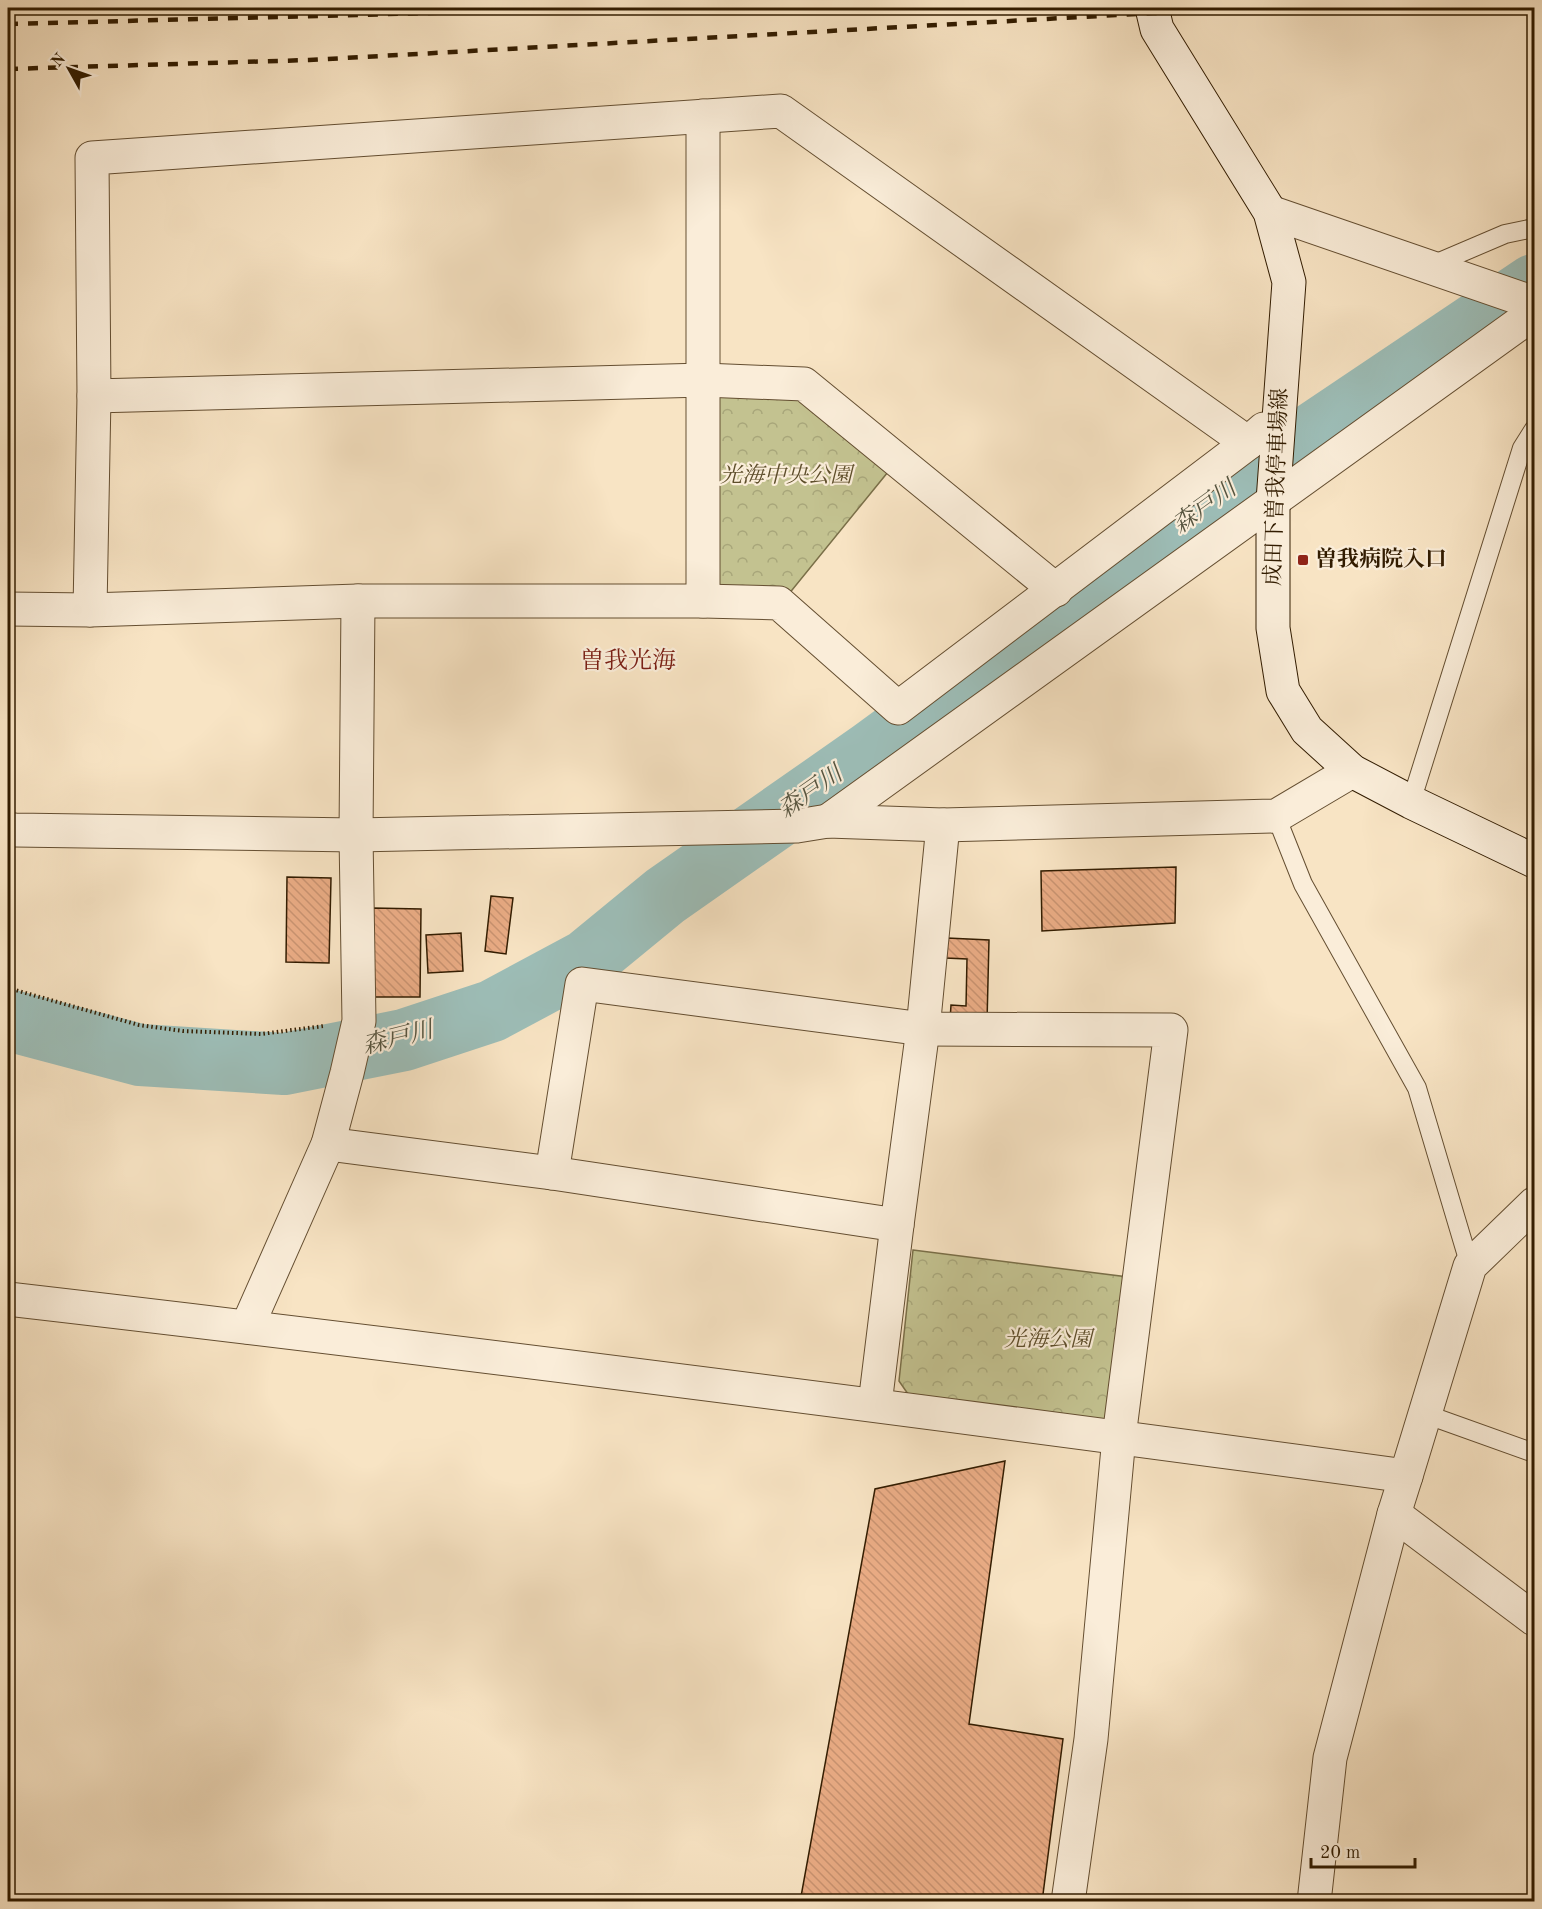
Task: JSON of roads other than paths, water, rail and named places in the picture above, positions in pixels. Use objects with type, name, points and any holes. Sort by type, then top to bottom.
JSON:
[{"type":"street","name":"成田下曽我停車場線","points":[[1152,8],[1157,29],[1270,212],[1289,282],[1278,416],[1272,628],[1283,690],[1307,730],[1352,771],[1534,861]]},
{"type":"street","points":[[90,610],[94,396],[92,158],[781,111],[1248,443]]},
{"type":"street","points":[[703,601],[704,116]]},
{"type":"street","points":[[1270,212],[1534,303]]},
{"type":"street","points":[[813,824],[1274,501],[1534,314]]},
{"type":"street","points":[[94,396],[704,380],[804,384],[1056,590]]},
{"type":"street","points":[[8,609],[90,610],[358,601],[779,603],[898,708],[1248,443],[1278,416]]},
{"type":"street","points":[[247,1327],[328,1144],[357,1026],[358,601]]},
{"type":"street","points":[[8,829],[356,835],[813,824],[943,825],[1276,816],[1352,771]]},
{"type":"street","points":[[876,1404],[923,1029],[943,825]]},
{"type":"street","points":[[552,1173],[582,984],[923,1029],[1171,1030],[1119,1437],[1091,1739],[1068,1902]]},
{"type":"street","points":[[328,1144],[552,1173],[897,1225]]},
{"type":"street","points":[[1314,1902],[1330,1758],[1394,1514],[1470,1266],[1534,1204]]},
{"type":"street","points":[[8,1299],[876,1404],[1406,1476]]},
{"type":"street","points":[[1394,1514],[1534,1619]]},
{"type":"lane","points":[[1430,266],[1505,234],[1534,228]]},
{"type":"lane","points":[[1411,802],[1522,448],[1534,429]]},
{"type":"lane","points":[[1276,816],[1303,884],[1417,1088],[1470,1266]]},
{"type":"lane","points":[[1425,1414],[1534,1453]]},
{"type":"waterway","name":"森戸川","points":[[8,1020],[140,1055],[284,1064],[404,1040],[492,1011],[587,960],[665,896],[871,752],[1232,488],[1534,285]]},
{"type":"railway","points":[[8,24],[623,8]]},
{"type":"railway","points":[[944,8],[1046,12]]},
{"type":"railway","points":[[8,69],[309,60],[1153,13],[1306,8]]},
{"type":"place","name":"曽我病院入口","points":[[1303,560]]},
{"type":"district","name":"曽我光海","points":[[628,662]]},
{"type":"park label","name":"光海中央公園","points":[[786,476]]},
{"type":"park label","name":"光海公園","points":[[1048,1340]]}]
